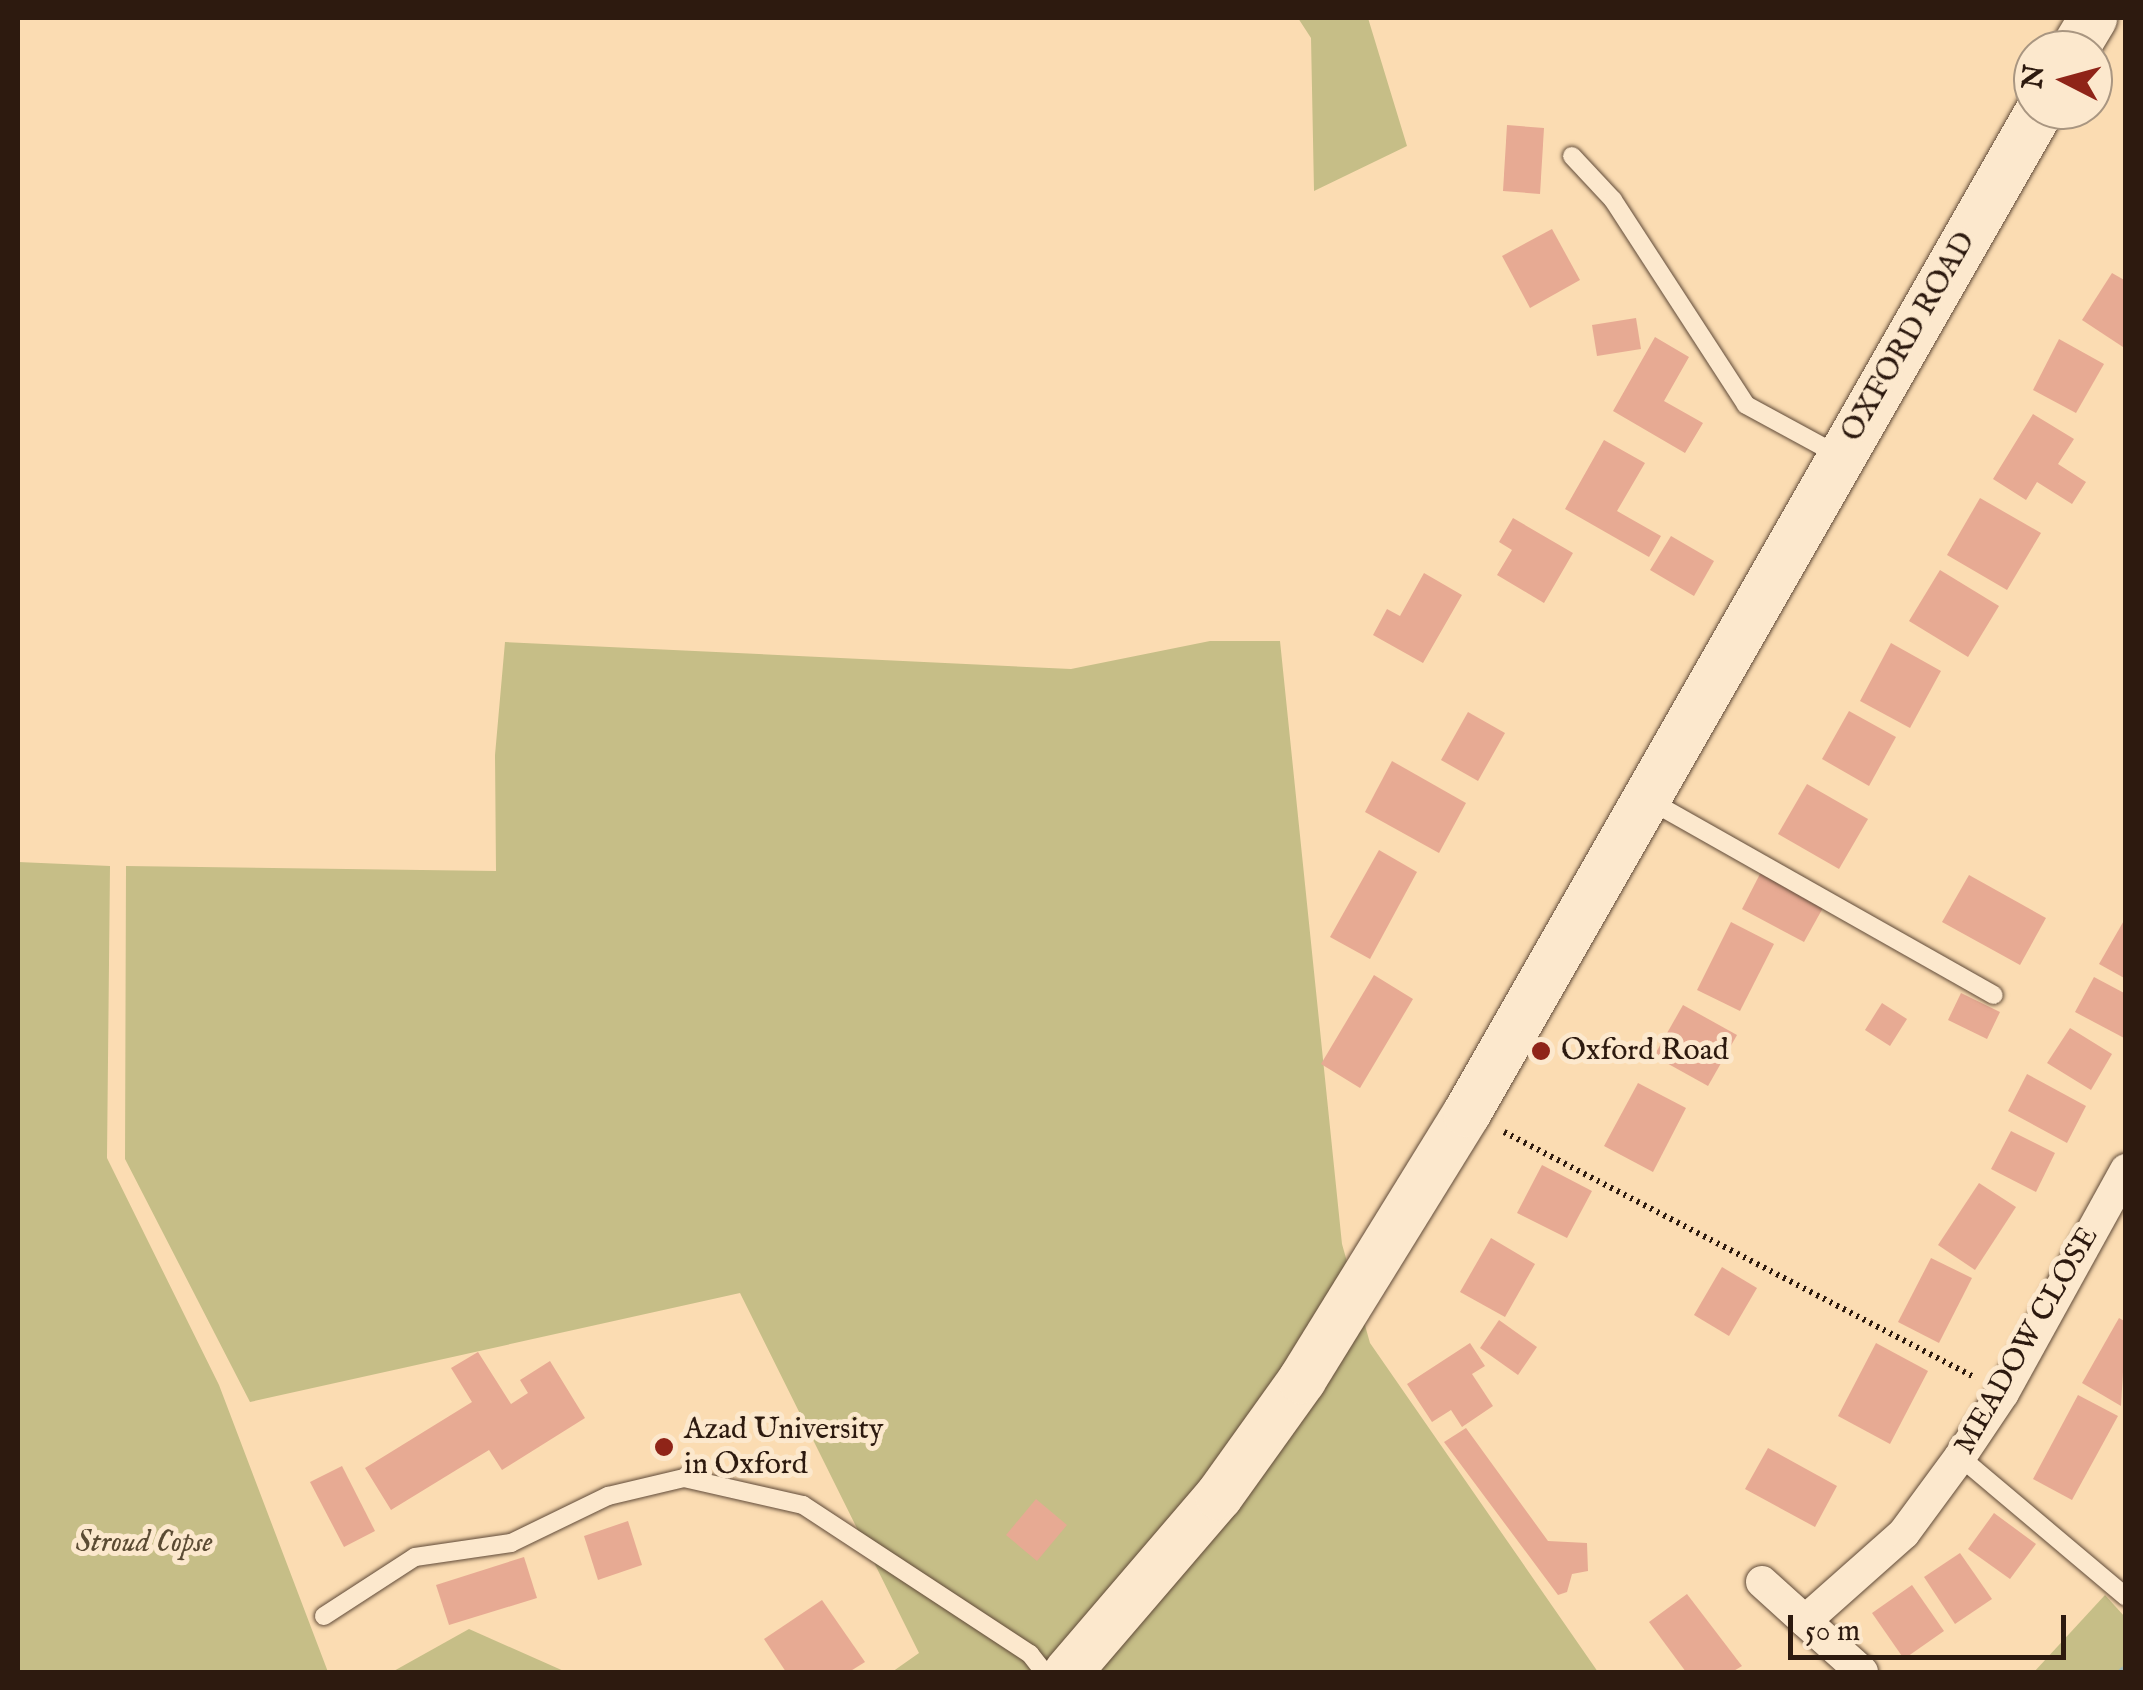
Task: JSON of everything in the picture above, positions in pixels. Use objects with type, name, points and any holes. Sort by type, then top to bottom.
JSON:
[{"type":"main road","name":"OXFORD ROAD","points":[[1068,1672],[1219,1496],[1292,1394],[1467,1113],[2028,130]]},
{"type":"street","name":"MEADOW CLOSE","points":[[1805,1620],[1904,1533],[1960,1457],[2003,1393],[2126,1170]]},
{"type":"street","points":[[1762,1582],[1862,1672]]},
{"type":"lane","points":[[1572,156],[1613,200],[1746,404],[1840,457]]},
{"type":"lane","points":[[1644,798],[1994,995]]},
{"type":"lane","points":[[1960,1457],[2126,1597]]},
{"type":"lane","points":[[324,1616],[415,1557],[510,1543],[608,1496],[684,1478],[803,1505],[1030,1654],[1044,1672]]},
{"type":"path","points":[[1467,1113],[2003,1393]]},
{"type":"green space","points":[[1298,18],[1368,18],[1407,146],[1314,191],[1311,38]]},
{"type":"green space","points":[[1210,641],[1280,641],[1342,1244],[1370,1343],[1598,1672],[892,1672],[919,1653],[740,1293],[250,1402],[125,1159],[126,866],[496,871],[495,755],[505,642],[1071,669]]},
{"type":"green space","name":"Stroud Copse","points":[[18,862],[110,866],[107,1158],[219,1385],[328,1672],[18,1672]]},
{"type":"green space","points":[[2105,1595],[2125,1617],[2125,1672],[2034,1672]]},
{"type":"green space","points":[[469,1629],[566,1672],[392,1672]]},
{"type":"building","points":[[1507,125],[1544,128],[1540,194],[1503,191]]},
{"type":"building","points":[[1552,229],[1580,280],[1530,308],[1502,256]]},
{"type":"building","points":[[2112,273],[2126,281],[2126,349],[2082,320]]},
{"type":"building","points":[[1636,318],[1641,349],[1597,356],[1592,325]]},
{"type":"building","points":[[1655,337],[1689,357],[1664,401],[1703,423],[1685,453],[1613,411]]},
{"type":"building","points":[[2059,339],[2104,364],[2076,413],[2033,390]]},
{"type":"building","points":[[2033,414],[2074,439],[2058,464],[2086,482],[2072,504],[2037,482],[2026,500],[1993,479]]},
{"type":"building","points":[[1604,440],[1645,463],[1617,511],[1661,536],[1649,557],[1565,509]]},
{"type":"building","points":[[1980,498],[2041,533],[2007,590],[1947,555]]},
{"type":"building","points":[[1513,518],[1573,553],[1544,603],[1497,575],[1512,550],[1499,542]]},
{"type":"building","points":[[1671,536],[1714,561],[1694,596],[1650,570]]},
{"type":"building","points":[[1940,570],[1999,606],[1968,657],[1909,621]]},
{"type":"building","points":[[1424,573],[1462,595],[1423,663],[1373,635],[1387,609],[1400,616]]},
{"type":"building","points":[[1891,643],[1941,671],[1910,728],[1860,701]]},
{"type":"building","points":[[1849,711],[1896,737],[1869,786],[1822,759]]},
{"type":"building","points":[[1468,712],[1505,733],[1478,781],[1441,760]]},
{"type":"building","points":[[1392,761],[1466,803],[1439,853],[1365,812]]},
{"type":"building","points":[[1807,784],[1868,819],[1839,869],[1778,834]]},
{"type":"building","points":[[1379,850],[1417,872],[1370,959],[1330,937]]},
{"type":"building","points":[[1761,872],[1824,906],[1804,942],[1742,909]]},
{"type":"building","points":[[1969,875],[2046,918],[2020,965],[1942,922]]},
{"type":"building","points":[[2126,917],[2126,979],[2099,964]]},
{"type":"building","points":[[1731,922],[1774,944],[1740,1011],[1697,990]]},
{"type":"building","points":[[1374,975],[1413,999],[1360,1088],[1321,1064]]},
{"type":"building","points":[[2094,977],[2126,994],[2126,1039],[2075,1012]]},
{"type":"building","points":[[1961,993],[2000,1012],[1987,1039],[1948,1020]]},
{"type":"building","points":[[1882,1003],[1907,1019],[1890,1046],[1865,1030]]},
{"type":"building","points":[[1683,1005],[1737,1035],[1708,1086],[1654,1056]]},
{"type":"building","points":[[2070,1028],[2112,1054],[2091,1090],[2047,1063]]},
{"type":"building","points":[[2027,1074],[2086,1106],[2067,1143],[2008,1111]]},
{"type":"building","points":[[1638,1083],[1686,1108],[1653,1172],[1604,1146]]},
{"type":"building","points":[[2011,1131],[2055,1153],[2036,1192],[1991,1169]]},
{"type":"building","points":[[1542,1165],[1592,1191],[1567,1238],[1517,1213]]},
{"type":"building","points":[[1979,1183],[2016,1207],[1975,1270],[1938,1245]]},
{"type":"building","points":[[1491,1238],[1535,1264],[1505,1317],[1460,1292]]},
{"type":"building","points":[[1931,1258],[1972,1278],[1939,1343],[1898,1322]]},
{"type":"building","points":[[1722,1267],[1757,1288],[1729,1336],[1694,1315]]},
{"type":"building","points":[[2119,1318],[2126,1322],[2121,1406],[2082,1383]]},
{"type":"building","points":[[1499,1320],[1537,1347],[1518,1375],[1480,1348]]},
{"type":"building","points":[[1470,1343],[1485,1366],[1472,1374],[1493,1406],[1462,1427],[1451,1410],[1432,1422],[1407,1384]]},
{"type":"building","points":[[1876,1343],[1928,1371],[1890,1444],[1838,1416]]},
{"type":"building","points":[[478,1352],[511,1404],[528,1393],[520,1380],[550,1361],[585,1418],[502,1470],[489,1450],[391,1510],[365,1468],[472,1402],[451,1368]]},
{"type":"building","points":[[2078,1395],[2118,1416],[2072,1500],[2033,1479]]},
{"type":"building","points":[[1466,1428],[1548,1541],[1587,1543],[1588,1571],[1572,1574],[1567,1592],[1558,1595],[1444,1442]]},
{"type":"building","points":[[1768,1448],[1837,1486],[1815,1527],[1745,1489]]},
{"type":"building","points":[[342,1466],[375,1531],[344,1547],[310,1482]]},
{"type":"building","points":[[1036,1499],[1067,1525],[1037,1561],[1006,1535]]},
{"type":"building","points":[[1994,1513],[2036,1544],[2010,1579],[1968,1549]]},
{"type":"building","points":[[628,1521],[642,1565],[598,1580],[584,1536]]},
{"type":"building","points":[[1960,1553],[1992,1599],[1955,1624],[1924,1577]]},
{"type":"building","points":[[524,1557],[537,1598],[449,1625],[436,1585]]},
{"type":"building","points":[[1912,1585],[1944,1631],[1904,1659],[1872,1613]]},
{"type":"building","points":[[1687,1594],[1742,1666],[1732,1672],[1686,1672],[1649,1622]]},
{"type":"building","points":[[822,1600],[865,1662],[849,1672],[786,1672],[764,1639]]},
{"type":"place","name":"Oxford Road","points":[[1541,1051]]},
{"type":"place","name":"Azad University in Oxford","points":[[664,1447]]}]
